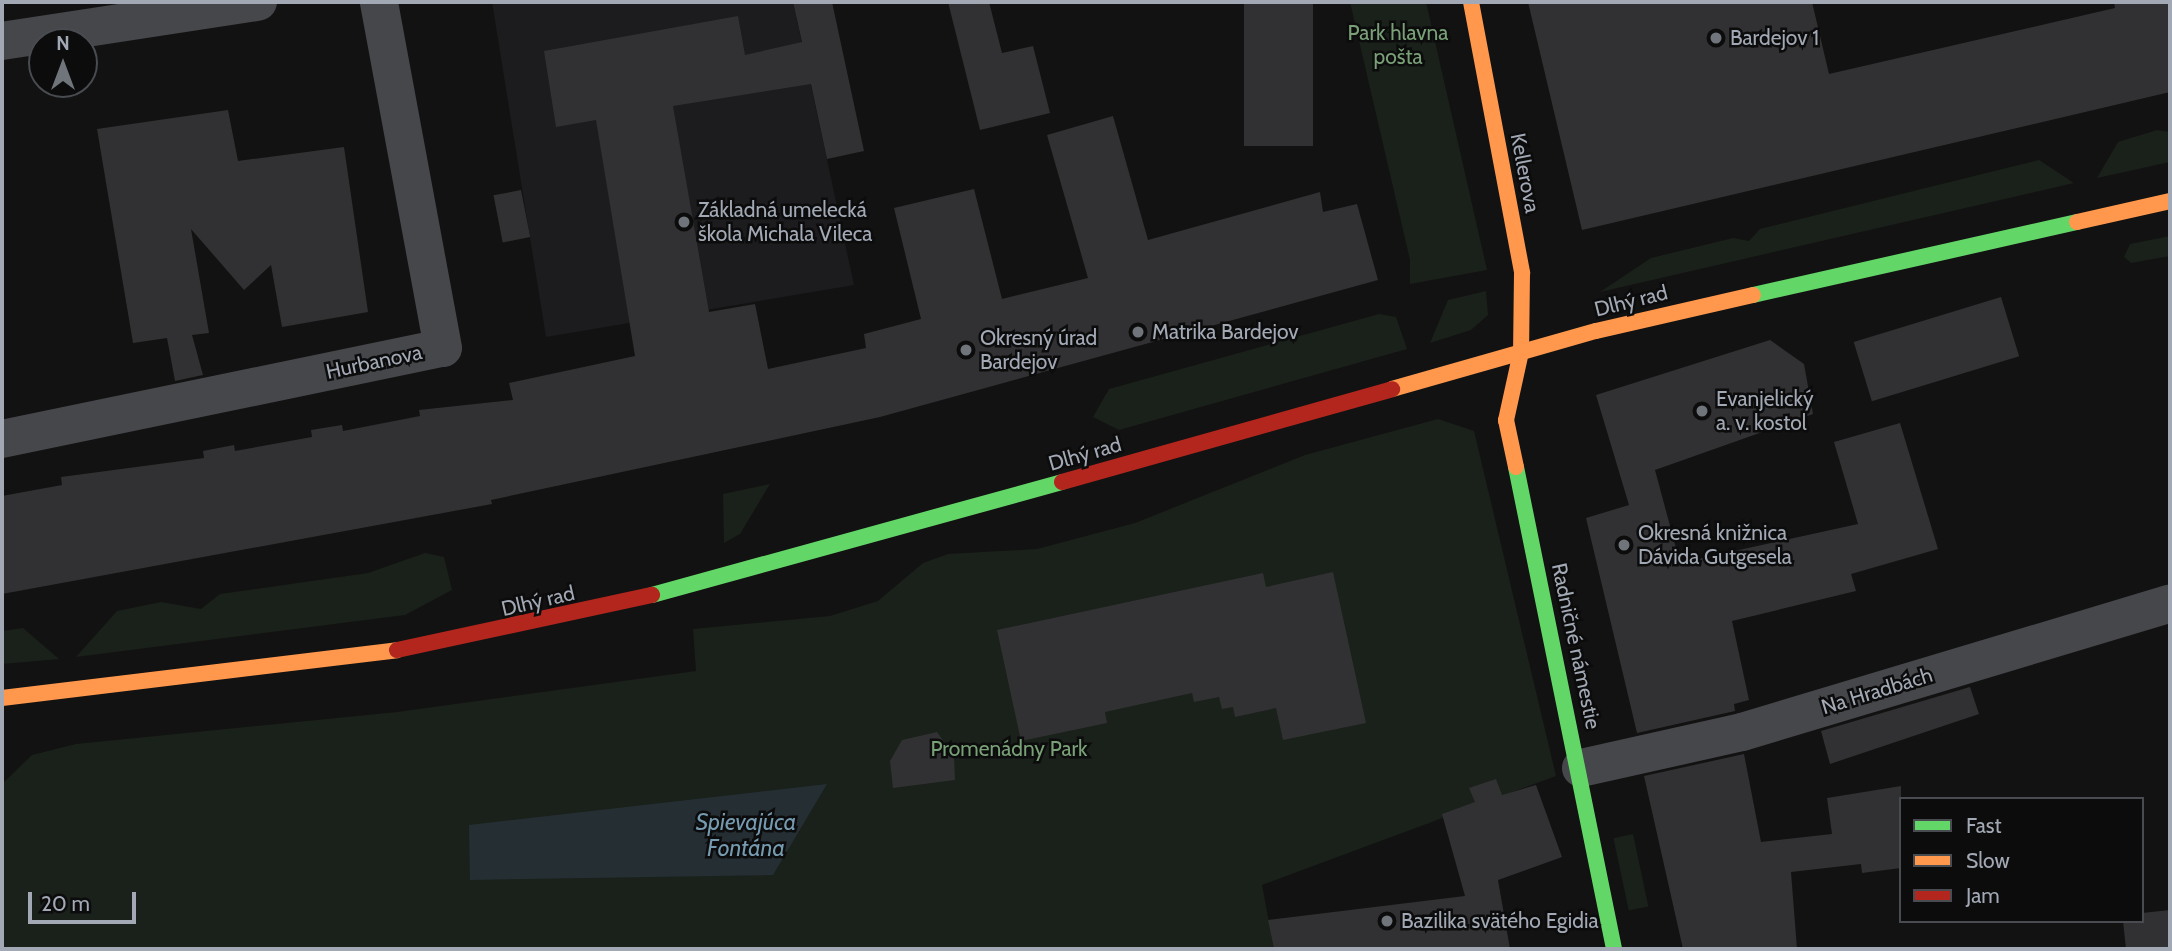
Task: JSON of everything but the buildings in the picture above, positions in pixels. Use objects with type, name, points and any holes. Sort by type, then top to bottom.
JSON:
[{"type":"street","points":[[2,41],[258,2]]},
{"type":"street","name":"Hurbanova","points":[[2,439],[443,348],[379,2]]},
{"type":"street","name":"Kellerova","points":[[1471,2],[1521,264],[1521,352]]},
{"type":"street","name":"Dlhý rad","points":[[2,698],[357,658],[540,623],[751,570],[1521,352],[1795,283],[2170,201]]},
{"type":"street","name":"Radničné námestie","points":[[1521,352],[1506,420],[1581,768],[1614,949]]},
{"type":"street","name":"Na Hradbách","points":[[1581,768],[1742,732],[2170,604]]},
{"type":"shaded area","name":"Základná umelecká škola Michala Vileca","points":[[492,2],[793,2],[854,285],[546,337]]},
{"type":"green space","name":"Park hlavna pošta","points":[[1350,2],[1426,2],[1487,270],[1410,284],[1410,260]]},
{"type":"green space","points":[[2157,130],[2170,132],[2170,162],[2097,178],[2118,142]]},
{"type":"green space","points":[[2039,160],[2074,183],[1600,292],[1651,258],[1733,238],[1749,241],[1760,229]]},
{"type":"green space","points":[[2170,236],[2170,256],[2131,263],[2124,257],[2130,244]]},
{"type":"green space","points":[[1486,291],[1488,315],[1471,330],[1430,343],[1448,300]]},
{"type":"green space","points":[[1379,314],[1396,317],[1407,349],[1119,430],[1093,417],[1109,389]]},
{"type":"green space","name":"Promenádny Park","points":[[1438,419],[1474,431],[1556,776],[1262,885],[1274,949],[2,949],[2,784],[32,755],[76,744],[397,712],[696,671],[693,629],[830,616],[878,601],[923,563],[948,554],[1037,549],[1135,523],[1305,455]]},
{"type":"green space","points":[[770,484],[740,534],[724,543],[723,494]]},
{"type":"green space","points":[[425,553],[444,557],[452,590],[405,615],[76,657],[117,611],[161,602],[201,609],[220,594],[368,573]]},
{"type":"green space","points":[[23,628],[59,659],[2,664],[2,631]]},
{"type":"green space","points":[[1633,834],[1648,906],[1629,911],[1613,838]]},
{"type":"water","name":"Spievajúca Fontána","points":[[827,784],[773,875],[470,880],[469,825]]},
{"type":"traffic: fast","points":[[1753,295],[2077,222]]},
{"type":"traffic: fast","points":[[1516,467],[1614,949]]},
{"type":"traffic: fast","points":[[652,595],[1062,482]]},
{"type":"traffic: slow","points":[[1471,2],[1522,273],[1521,352],[1506,420],[1516,467]]},
{"type":"traffic: slow","points":[[2077,222],[2170,201]]},
{"type":"traffic: slow","points":[[1392,389],[1596,331],[1753,295]]},
{"type":"traffic: slow","points":[[2,698],[397,650]]},
{"type":"traffic: jam","points":[[1062,482],[1392,389]]},
{"type":"traffic: jam","points":[[397,650],[652,595]]},
{"type":"place","name":"Bardejov 1","points":[[1716,38]]},
{"type":"place","name":"Základná umelecká škola Michala Vileca","points":[[684,222]]},
{"type":"place","name":"Matrika Bardejov","points":[[1138,332]]},
{"type":"place","name":"Okresný úrad Bardejov","points":[[966,350]]},
{"type":"place","name":"Evanjelický a. v. kostol","points":[[1702,411]]},
{"type":"place","name":"Okresná knižnica Dávida Gutgesela","points":[[1624,545]]},
{"type":"place","name":"Bazilika svätého Egidia","points":[[1387,921]]}]
